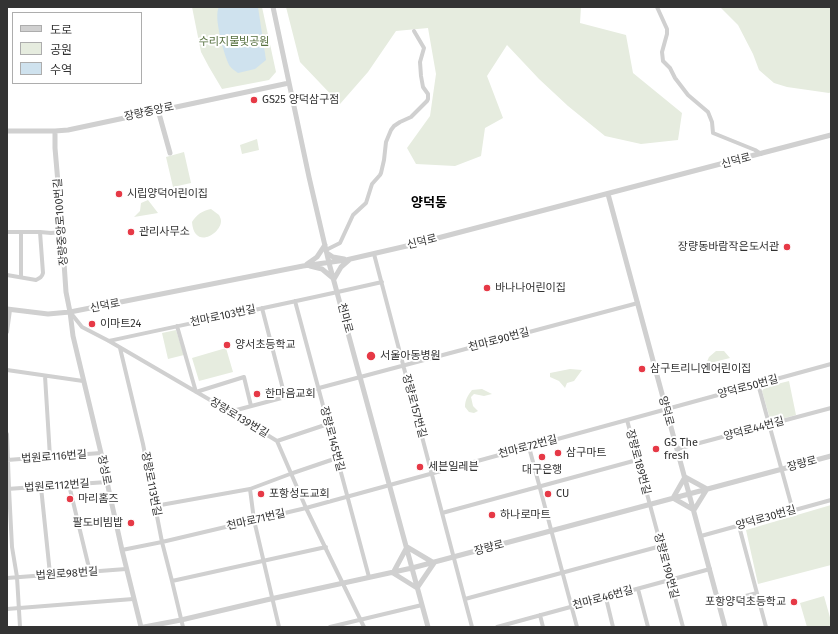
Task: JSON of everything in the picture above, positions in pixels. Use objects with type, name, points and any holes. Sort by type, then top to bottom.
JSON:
[{"type":"street","name":"천마로","points":[[273,7],[329,263],[428,627]]},
{"type":"street","points":[[657,7],[667,29],[662,52],[663,61],[670,68],[675,78],[688,94],[708,112],[712,122],[713,133],[755,150],[761,154]]},
{"type":"street","points":[[305,266],[326,250],[340,243],[353,215],[366,203],[372,184],[380,175],[384,160],[386,142],[391,130],[397,124],[411,117],[428,99],[428,94],[423,87],[421,76],[420,62],[424,48],[414,31]]},
{"type":"street","name":"장량중앙로","points":[[7,131],[68,130],[289,83]]},
{"type":"street","points":[[158,110],[170,153]]},
{"type":"street","name":"장량중앙로100번길","points":[[55,131],[66,292],[70,312]]},
{"type":"street","name":"신덕로","points":[[9,309],[48,314],[70,312],[305,266],[349,260],[831,135]]},
{"type":"street","name":"양덕로","points":[[608,194],[725,627]]},
{"type":"street","points":[[7,232],[62,232]]},
{"type":"street","points":[[20,277],[21,232]]},
{"type":"street","points":[[7,275],[36,280],[42,276],[40,232]]},
{"type":"street","points":[[326,250],[332,257],[349,260]]},
{"type":"street","name":"장량로157번길","points":[[374,254],[472,627]]},
{"type":"street","points":[[305,266],[322,269],[334,279],[341,267],[349,260]]},
{"type":"street","name":"천마로103번길","points":[[108,342],[382,282]]},
{"type":"street","name":"장량로145번길","points":[[296,301],[369,577]]},
{"type":"street","name":"천마로90번길","points":[[229,412],[638,303]]},
{"type":"street","points":[[262,308],[285,397]]},
{"type":"street","points":[[7,332],[9,309]]},
{"type":"street","name":"장량로139번길","points":[[70,312],[82,327],[196,392],[277,441],[290,474],[364,627]]},
{"type":"street","name":"장성로","points":[[70,312],[73,336],[83,381],[101,453],[126,569],[141,627]]},
{"type":"street","points":[[177,326],[196,392],[244,377],[252,406]]},
{"type":"street","name":"장량로113번길","points":[[120,348],[144,444],[162,542],[183,627]]},
{"type":"street","name":"양덕로50번길","points":[[666,410],[831,364]]},
{"type":"street","points":[[7,370],[83,381]]},
{"type":"street","points":[[45,376],[50,457]]},
{"type":"street","points":[[758,384],[793,511]]},
{"type":"street","name":"양덕로44번길","points":[[677,449],[831,408]]},
{"type":"street","name":"천마로72번길","points":[[390,484],[666,410]]},
{"type":"street","name":"장량로189번길","points":[[627,420],[649,504]]},
{"type":"street","points":[[277,441],[328,424]]},
{"type":"street","points":[[7,434],[9,520],[17,578],[20,627]]},
{"type":"street","points":[[529,447],[577,627]]},
{"type":"street","name":"법원로116번길","points":[[8,460],[101,453]]},
{"type":"street","name":"장량로","points":[[144,627],[434,563],[831,456]]},
{"type":"street","points":[[155,506],[250,489],[338,458]]},
{"type":"street","points":[[442,513],[637,460]]},
{"type":"street","points":[[685,477],[707,489],[694,510],[673,498],[685,477]]},
{"type":"street","name":"법원로112번길","points":[[8,489],[107,482]]},
{"type":"street","name":"천마로71번길","points":[[122,550],[306,508],[390,484]]},
{"type":"street","points":[[69,485],[90,572]]},
{"type":"street","points":[[41,487],[50,574]]},
{"type":"street","points":[[250,489],[254,520],[279,627]]},
{"type":"street","name":"양덕로30번길","points":[[701,536],[831,500]]},
{"type":"street","name":"장량로190번길","points":[[649,504],[682,627]]},
{"type":"street","points":[[739,526],[766,627]]},
{"type":"street","points":[[465,599],[661,546]]},
{"type":"street","points":[[7,547],[12,547]]},
{"type":"street","points":[[172,581],[326,547]]},
{"type":"street","points":[[407,547],[434,563],[417,588],[393,573],[407,547]]},
{"type":"street","name":"법원로98번길","points":[[7,578],[126,569]]},
{"type":"street","name":"천마로46번길","points":[[497,627],[508,626],[540,615],[710,569]]},
{"type":"street","points":[[638,589],[648,627]]},
{"type":"street","points":[[719,603],[757,593]]},
{"type":"street","points":[[606,598],[613,627]]},
{"type":"street","points":[[7,609],[134,599]]},
{"type":"street","points":[[330,627],[422,605]]},
{"type":"street","points":[[540,615],[543,627]]},
{"type":"green space","name":"수리지물빛공원","points":[[192,7],[262,7],[276,72],[269,80],[222,89],[201,52]]},
{"type":"green space","points":[[286,7],[581,7],[580,23],[626,35],[633,73],[682,113],[678,140],[641,144],[605,136],[568,106],[539,79],[507,45],[487,76],[503,118],[485,128],[481,156],[455,166],[416,164],[407,148],[430,116],[436,74],[428,28],[396,31],[368,72],[340,104],[300,62]]},
{"type":"green space","points":[[720,7],[831,7],[831,92],[829,93],[787,87],[774,83],[759,70],[753,54],[738,25]]},
{"type":"green space","points":[[257,139],[259,150],[242,154],[240,145]]},
{"type":"green space","points":[[184,152],[191,183],[173,187],[166,157]]},
{"type":"green space","points":[[148,200],[158,213],[134,217],[140,211],[141,203]]},
{"type":"green space","points":[[211,209],[219,215],[221,220],[220,226],[217,231],[207,237],[197,235],[194,231],[192,222],[200,213]]},
{"type":"green space","points":[[176,330],[184,355],[168,359],[162,333]]},
{"type":"green space","points":[[226,348],[233,372],[199,381],[192,358]]},
{"type":"green space","points":[[716,351],[724,351],[730,358],[706,364],[709,357]]},
{"type":"green space","points":[[570,369],[582,370],[574,381],[567,383],[565,388],[559,381],[550,377],[550,373]]},
{"type":"green space","points":[[789,381],[796,415],[774,421],[770,419],[762,391],[765,387]]},
{"type":"green space","points":[[482,389],[492,394],[484,396],[474,394],[471,397],[473,406],[478,411],[474,413],[469,412],[465,407],[468,396],[472,390]]},
{"type":"green space","points":[[831,505],[831,565],[758,584],[746,530]]},
{"type":"green space","points":[[824,596],[831,621],[831,627],[807,627],[800,603]]},
{"type":"water","points":[[219,7],[258,7],[266,60],[255,69],[238,73],[229,65],[224,53],[218,27],[217,18]]},
{"type":"place","name":"GS25 양덕삼구점","points":[[254,100]]},
{"type":"place","name":"시립양덕어린이집","points":[[119,194]]},
{"type":"place","name":"관리사무소","points":[[131,232]]},
{"type":"place","name":"장량동바람작은도서관","points":[[787,247]]},
{"type":"place","name":"바나나어린이집","points":[[487,288]]},
{"type":"place","name":"이마트24","points":[[92,324]]},
{"type":"place","name":"양서초등학교","points":[[227,345]]},
{"type":"place","name":"서울아동병원","points":[[371,356]]},
{"type":"place","name":"삼구트리니엔어린이집","points":[[642,369]]},
{"type":"place","name":"한마음교회","points":[[257,394]]},
{"type":"place","name":"GS The fresh","points":[[656,449]]},
{"type":"place","name":"삼구마트","points":[[558,453]]},
{"type":"place","name":"대구은행","points":[[542,457]]},
{"type":"place","name":"세븐일레븐","points":[[420,467]]},
{"type":"place","name":"포항성도교회","points":[[261,494]]},
{"type":"place","name":"CU","points":[[548,494]]},
{"type":"place","name":"마리홈즈","points":[[70,499]]},
{"type":"place","name":"하나로마트","points":[[492,515]]},
{"type":"place","name":"팔도비빔밥","points":[[131,523]]},
{"type":"place","name":"포항양덕초등학교","points":[[794,602]]},
{"type":"district","name":"양덕동","points":[[429,203]]}]
